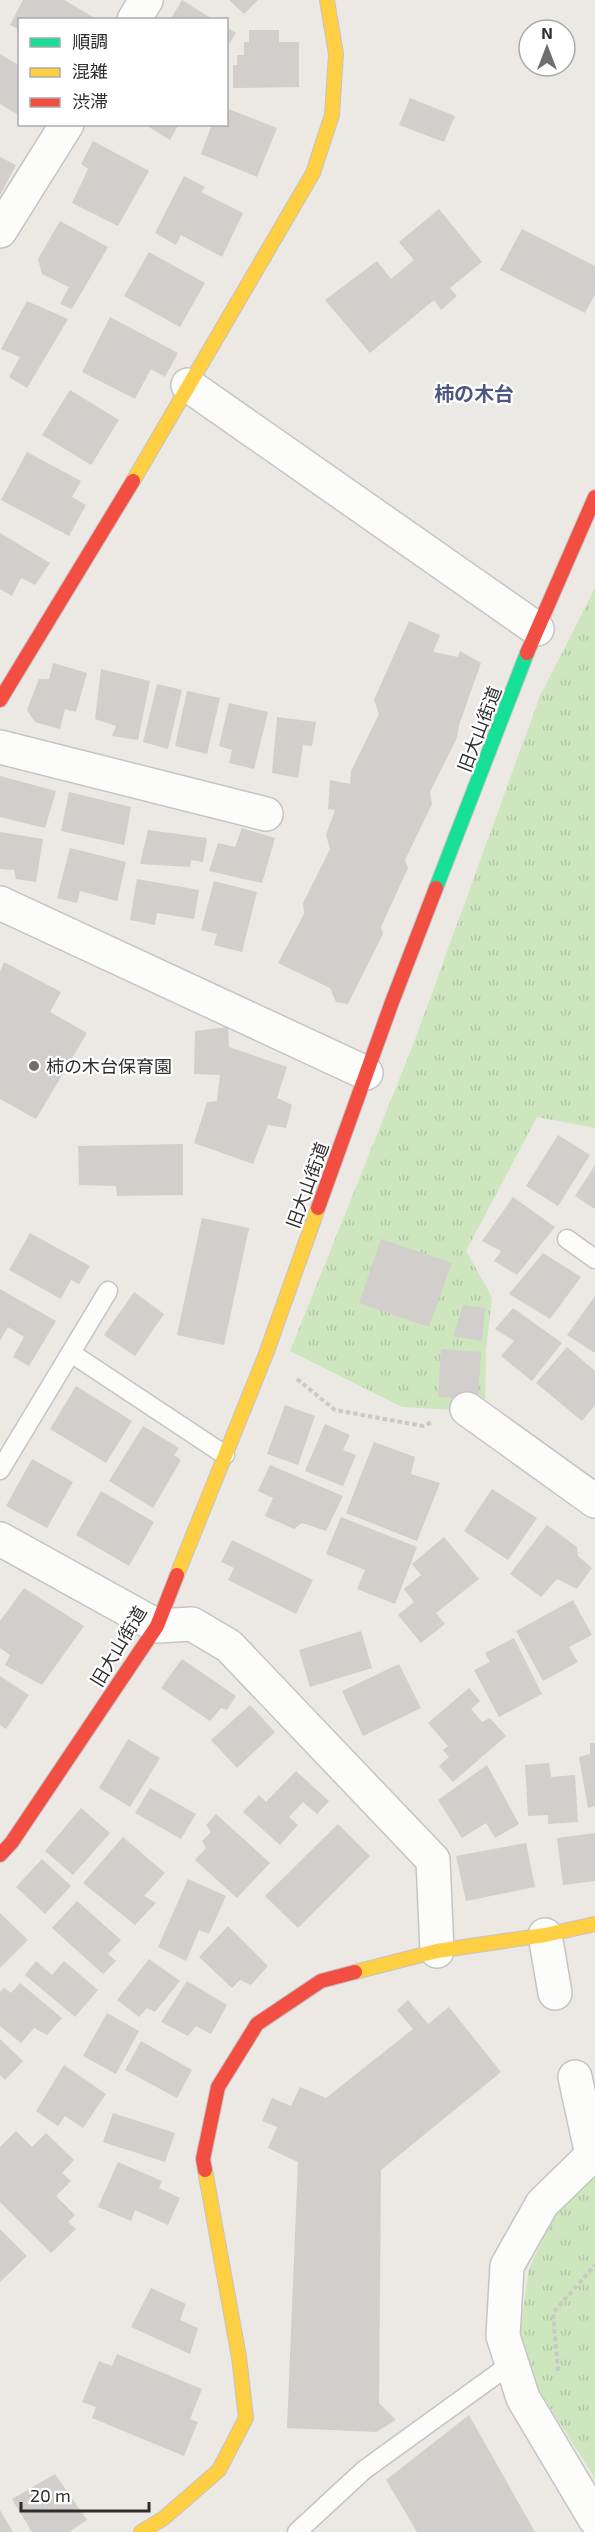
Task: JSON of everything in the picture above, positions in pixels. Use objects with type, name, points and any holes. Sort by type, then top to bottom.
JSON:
[{"type":"street","points":[[135,18],[147,0]]},
{"type":"street","points":[[0,700],[86,561],[313,172],[332,115],[336,54],[327,0]]},
{"type":"street","points":[[0,231],[67,126]]},
{"type":"street","points":[[188,385],[537,629]]},
{"type":"street","name":"旧大山街道","points":[[0,1856],[12,1842],[157,1626],[266,1354],[366,1073],[537,629],[595,497]]},
{"type":"street","points":[[0,747],[266,814]]},
{"type":"street","points":[[0,903],[366,1073]]},
{"type":"street","points":[[467,1409],[595,1501]]},
{"type":"street","points":[[0,1539],[157,1626],[192,1624],[229,1646],[433,1860],[437,1951]]},
{"type":"street","points":[[141,2532],[164,2518],[219,2470],[246,2418],[239,2357],[203,2159],[218,2087],[257,2024],[321,1981],[437,1951],[545,1935],[595,1924]]},
{"type":"street","points":[[545,1935],[555,1993]]},
{"type":"street","points":[[575,2077],[594,2155],[543,2204],[507,2266],[503,2336],[524,2398],[595,2519]]},
{"type":"lane","points":[[567,1239],[595,1259]]},
{"type":"lane","points":[[0,1470],[108,1291]]},
{"type":"lane","points":[[70,1353],[225,1455]]},
{"type":"lane","points":[[297,2532],[364,2470],[512,2363]]},
{"type":"path","points":[[266,1354],[335,1410],[423,1426],[467,1409]]},
{"type":"path","points":[[558,2380],[554,2313],[595,2265]]},
{"type":"green space","points":[[595,588],[595,1128],[537,1117],[466,1251],[492,1297],[486,1351],[485,1412],[402,1407],[290,1351],[415,1040],[540,696]]},
{"type":"green space","points":[[595,2172],[595,2478],[538,2389],[520,2330],[529,2269],[557,2207]]},
{"type":"building","points":[[23,0],[64,0],[95,18],[18,18],[18,29],[10,25]]},
{"type":"building","points":[[182,0],[211,18],[171,18]]},
{"type":"building","points":[[229,0],[258,0],[244,14]]},
{"type":"building","points":[[228,28],[236,33],[228,46]]},
{"type":"building","points":[[249,30],[279,30],[279,42],[299,42],[299,87],[233,88],[233,65],[237,65],[237,55],[244,55],[244,42],[249,42]]},
{"type":"building","points":[[0,54],[18,65],[18,115],[0,104]]},
{"type":"building","points":[[410,98],[455,116],[444,142],[399,125]]},
{"type":"building","points":[[228,109],[277,128],[257,177],[201,154],[211,126],[228,126]]},
{"type":"building","points":[[147,126],[178,126],[170,140]]},
{"type":"building","points":[[93,141],[149,171],[118,226],[72,203],[88,169],[81,164]]},
{"type":"building","points":[[0,157],[16,165],[0,195]]},
{"type":"building","points":[[184,176],[205,187],[201,192],[243,213],[222,257],[181,235],[176,245],[155,233]]},
{"type":"building","points":[[439,209],[482,262],[450,288],[457,296],[441,310],[434,300],[370,353],[325,300],[377,261],[391,279],[414,260],[399,242]]},
{"type":"building","points":[[60,221],[108,247],[72,309],[60,304],[69,287],[42,274],[38,259]]},
{"type":"building","points":[[522,229],[595,266],[595,294],[585,313],[500,270]]},
{"type":"building","points":[[149,252],[205,283],[180,327],[124,296]]},
{"type":"building","points":[[27,301],[68,319],[27,388],[9,377],[20,357],[1,349]]},
{"type":"building","points":[[110,317],[178,353],[165,377],[151,369],[135,399],[82,372]]},
{"type":"building","points":[[70,390],[119,420],[91,465],[42,435]]},
{"type":"building","points":[[27,452],[81,481],[72,497],[86,505],[69,536],[1,500]]},
{"type":"building","points":[[0,533],[50,563],[35,585],[21,578],[12,596],[0,589]]},
{"type":"building","points":[[409,621],[440,635],[433,652],[458,657],[460,651],[481,663],[459,725],[457,738],[430,792],[432,804],[405,860],[408,868],[381,927],[383,934],[348,1004],[336,1002],[330,988],[278,963],[304,914],[303,903],[330,849],[326,835],[335,810],[328,809],[330,780],[350,784],[351,771],[379,714],[374,700]]},
{"type":"building","points":[[53,663],[87,673],[76,712],[65,709],[60,729],[35,722],[27,710],[39,679],[49,679]]},
{"type":"building","points":[[101,669],[150,681],[138,740],[112,736],[116,726],[95,719]]},
{"type":"building","points":[[157,684],[182,690],[168,749],[143,742]]},
{"type":"building","points":[[187,691],[220,698],[207,754],[175,746]]},
{"type":"building","points":[[229,703],[268,712],[254,769],[229,763],[232,750],[219,746]]},
{"type":"building","points":[[277,717],[316,722],[312,746],[303,745],[298,778],[272,773]]},
{"type":"building","points":[[0,776],[56,791],[45,828],[0,817]]},
{"type":"building","points":[[69,792],[131,807],[124,845],[61,831]]},
{"type":"building","points":[[242,828],[275,838],[262,883],[209,871],[218,843],[235,847]]},
{"type":"building","points":[[148,830],[207,838],[203,862],[191,860],[190,867],[140,864]]},
{"type":"building","points":[[0,832],[43,839],[36,882],[16,879],[14,870],[0,869]]},
{"type":"building","points":[[70,848],[126,862],[117,901],[80,891],[77,903],[57,898]]},
{"type":"building","points":[[137,879],[199,890],[194,919],[157,913],[155,925],[130,920]]},
{"type":"building","points":[[214,881],[257,892],[242,952],[214,945],[217,934],[201,930]]},
{"type":"building","name":"柿の木台保育園","points":[[4,962],[61,992],[50,1012],[87,1033],[36,1119],[0,1099],[0,972]]},
{"type":"building","points":[[228,1027],[229,1047],[287,1067],[277,1098],[292,1105],[286,1128],[268,1125],[253,1164],[194,1143],[207,1102],[217,1101],[220,1075],[194,1074],[195,1031]]},
{"type":"building","points":[[558,1135],[590,1155],[558,1206],[526,1186]]},
{"type":"building","points":[[183,1144],[183,1195],[117,1196],[116,1186],[79,1185],[78,1146]]},
{"type":"building","points":[[595,1165],[595,1209],[575,1196]]},
{"type":"building","points":[[513,1197],[555,1227],[517,1275],[494,1261],[501,1251],[482,1241]]},
{"type":"building","points":[[202,1218],[249,1228],[224,1345],[177,1335]]},
{"type":"building","points":[[30,1233],[90,1266],[79,1284],[71,1280],[61,1299],[9,1270]]},
{"type":"building","points":[[381,1239],[452,1263],[429,1327],[359,1303]]},
{"type":"building","points":[[543,1253],[581,1277],[550,1319],[509,1294]]},
{"type":"building","points":[[0,1289],[56,1321],[29,1366],[13,1357],[24,1337],[8,1327],[0,1341]]},
{"type":"building","points":[[134,1292],[164,1314],[135,1356],[104,1335]]},
{"type":"building","points":[[595,1296],[595,1353],[567,1335]]},
{"type":"building","points":[[463,1305],[485,1308],[482,1341],[453,1336]]},
{"type":"building","points":[[513,1308],[562,1343],[532,1381],[501,1356],[514,1341],[495,1329]]},
{"type":"building","points":[[567,1347],[595,1371],[595,1405],[582,1421],[536,1383]]},
{"type":"building","points":[[441,1349],[481,1352],[478,1400],[438,1397]]},
{"type":"building","points":[[76,1386],[132,1421],[106,1463],[50,1429]]},
{"type":"building","points":[[285,1405],[315,1416],[298,1465],[267,1454]]},
{"type":"building","points":[[325,1424],[350,1435],[343,1450],[356,1455],[343,1486],[305,1471]]},
{"type":"building","points":[[143,1426],[179,1448],[174,1455],[181,1460],[153,1508],[109,1481]]},
{"type":"building","points":[[374,1442],[415,1457],[411,1474],[440,1483],[417,1541],[346,1513]]},
{"type":"building","points":[[32,1459],[73,1482],[47,1528],[6,1506]]},
{"type":"building","points":[[270,1465],[343,1496],[326,1531],[302,1523],[294,1529],[265,1516],[273,1498],[258,1491]]},
{"type":"building","points":[[492,1489],[537,1518],[508,1560],[464,1531]]},
{"type":"building","points":[[101,1491],[154,1522],[129,1566],[76,1535]]},
{"type":"building","points":[[341,1517],[417,1547],[395,1604],[357,1589],[365,1570],[326,1554]]},
{"type":"building","points":[[547,1525],[577,1547],[578,1556],[592,1568],[577,1589],[557,1579],[541,1597],[510,1574]]},
{"type":"building","points":[[444,1537],[479,1579],[436,1613],[445,1624],[421,1643],[398,1615],[414,1602],[404,1589],[421,1575],[412,1564]]},
{"type":"building","points":[[232,1540],[313,1580],[296,1614],[228,1580],[234,1568],[221,1562]]},
{"type":"building","points":[[24,1588],[84,1626],[42,1685],[5,1665],[10,1655],[0,1648],[0,1621]]},
{"type":"building","points":[[573,1600],[592,1635],[569,1647],[578,1662],[543,1681],[516,1631]]},
{"type":"building","points":[[361,1631],[372,1668],[310,1687],[299,1650]]},
{"type":"building","points":[[514,1638],[542,1694],[499,1717],[474,1670],[490,1662],[485,1653]]},
{"type":"building","points":[[182,1659],[236,1696],[227,1710],[221,1708],[210,1721],[161,1688]]},
{"type":"building","points":[[399,1664],[421,1708],[363,1736],[342,1691]]},
{"type":"building","points":[[0,1676],[29,1695],[6,1729],[0,1725]]},
{"type":"building","points":[[469,1688],[480,1701],[471,1709],[482,1722],[490,1718],[506,1736],[453,1782],[439,1766],[449,1757],[443,1750],[448,1746],[428,1723]]},
{"type":"building","points":[[250,1705],[275,1732],[237,1768],[211,1740]]},
{"type":"building","points":[[128,1739],[160,1758],[130,1807],[99,1788]]},
{"type":"building","points":[[590,1743],[595,1743],[595,1806],[588,1808],[579,1757],[590,1754]]},
{"type":"building","points":[[549,1763],[551,1777],[575,1775],[578,1822],[548,1824],[548,1815],[528,1816],[525,1765]]},
{"type":"building","points":[[487,1765],[519,1824],[495,1838],[486,1823],[462,1838],[438,1800]]},
{"type":"building","points":[[296,1771],[329,1801],[317,1814],[303,1802],[289,1817],[298,1825],[280,1845],[243,1812],[259,1795],[266,1802]]},
{"type":"building","points":[[150,1788],[196,1814],[181,1839],[135,1813]]},
{"type":"building","points":[[81,1808],[110,1833],[73,1875],[45,1851]]},
{"type":"building","points":[[216,1814],[270,1863],[237,1898],[195,1860],[206,1848],[202,1841],[211,1832],[206,1825]]},
{"type":"building","points":[[338,1824],[370,1856],[298,1928],[265,1896]]},
{"type":"building","points":[[595,1833],[595,1881],[563,1885],[557,1838]]},
{"type":"building","points":[[123,1837],[165,1873],[144,1896],[156,1903],[135,1925],[83,1883]]},
{"type":"building","points":[[526,1843],[535,1887],[466,1901],[456,1856]]},
{"type":"building","points":[[42,1859],[71,1886],[45,1914],[16,1887]]},
{"type":"building","points":[[188,1879],[226,1896],[209,1934],[199,1930],[186,1961],[158,1947]]},
{"type":"building","points":[[77,1901],[121,1940],[108,1954],[116,1961],[103,1974],[52,1928]]},
{"type":"building","points":[[0,1913],[28,1940],[0,1968]]},
{"type":"building","points":[[228,1926],[268,1966],[251,1985],[240,1980],[232,1988],[199,1957]]},
{"type":"building","points":[[149,1959],[180,1981],[155,2012],[147,2008],[139,2017],[117,2000]]},
{"type":"building","points":[[36,1961],[52,1975],[64,1961],[98,1990],[75,2017],[25,1975]]},
{"type":"building","points":[[187,1981],[227,2005],[211,2034],[196,2026],[188,2036],[161,2022]]},
{"type":"building","points":[[20,1983],[62,2018],[47,2035],[34,2028],[21,2043],[0,2026],[0,1992],[4,1988],[11,1993]]},
{"type":"building","points":[[408,2000],[428,2024],[449,2007],[501,2072],[381,2170],[379,2403],[396,2420],[376,2432],[287,2428],[298,2162],[268,2148],[277,2127],[262,2121],[272,2098],[291,2106],[300,2087],[326,2098],[413,2029],[397,2010]]},
{"type":"building","points":[[107,2013],[139,2031],[116,2074],[83,2056]]},
{"type":"building","points":[[0,2039],[23,2061],[5,2080],[0,2075]]},
{"type":"building","points":[[141,2041],[192,2070],[177,2098],[125,2070]]},
{"type":"building","points":[[64,2065],[106,2094],[83,2128],[65,2116],[58,2126],[36,2111]]},
{"type":"building","points":[[113,2113],[175,2133],[165,2162],[103,2142]]},
{"type":"building","points":[[16,2131],[32,2147],[46,2133],[74,2160],[62,2173],[71,2181],[56,2196],[75,2215],[68,2222],[76,2229],[51,2253],[0,2202],[0,2147]]},
{"type":"building","points":[[118,2162],[162,2181],[159,2188],[180,2198],[168,2225],[135,2210],[131,2221],[98,2207]]},
{"type":"building","points":[[0,2229],[27,2256],[0,2282]]},
{"type":"building","points":[[151,2288],[186,2304],[180,2320],[198,2328],[190,2354],[131,2327]]},
{"type":"building","points":[[117,2354],[202,2389],[190,2419],[198,2422],[184,2456],[92,2418],[96,2407],[82,2402],[99,2361],[112,2366]]},
{"type":"building","points":[[469,2415],[535,2532],[417,2532],[386,2480]]},
{"type":"building","points":[[55,2474],[87,2520],[69,2532],[32,2532],[12,2499]]},
{"type":"building","points":[[0,2510],[13,2532],[0,2532]]},
{"type":"traffic: fast","points":[[436,888],[527,653]]},
{"type":"traffic: slow","points":[[133,481],[313,173],[332,115],[336,54],[327,0]]},
{"type":"traffic: slow","points":[[177,1575],[266,1354],[318,1208]]},
{"type":"traffic: slow","points":[[355,1972],[437,1951],[545,1935],[595,1924]]},
{"type":"traffic: slow","points":[[141,2532],[164,2518],[219,2470],[246,2418],[239,2357],[205,2170]]},
{"type":"traffic: jam","points":[[0,700],[133,481]]},
{"type":"traffic: jam","points":[[527,653],[595,497]]},
{"type":"traffic: jam","points":[[318,1208],[392,1002],[436,888]]},
{"type":"traffic: jam","points":[[0,1855],[12,1842],[157,1626],[177,1575]]},
{"type":"traffic: jam","points":[[205,2170],[203,2159],[218,2087],[257,2024],[321,1981],[355,1972]]},
{"type":"place","name":"柿の木台保育園","points":[[34,1066]]},
{"type":"district","name":"柿の木台","points":[[474,393]]}]
